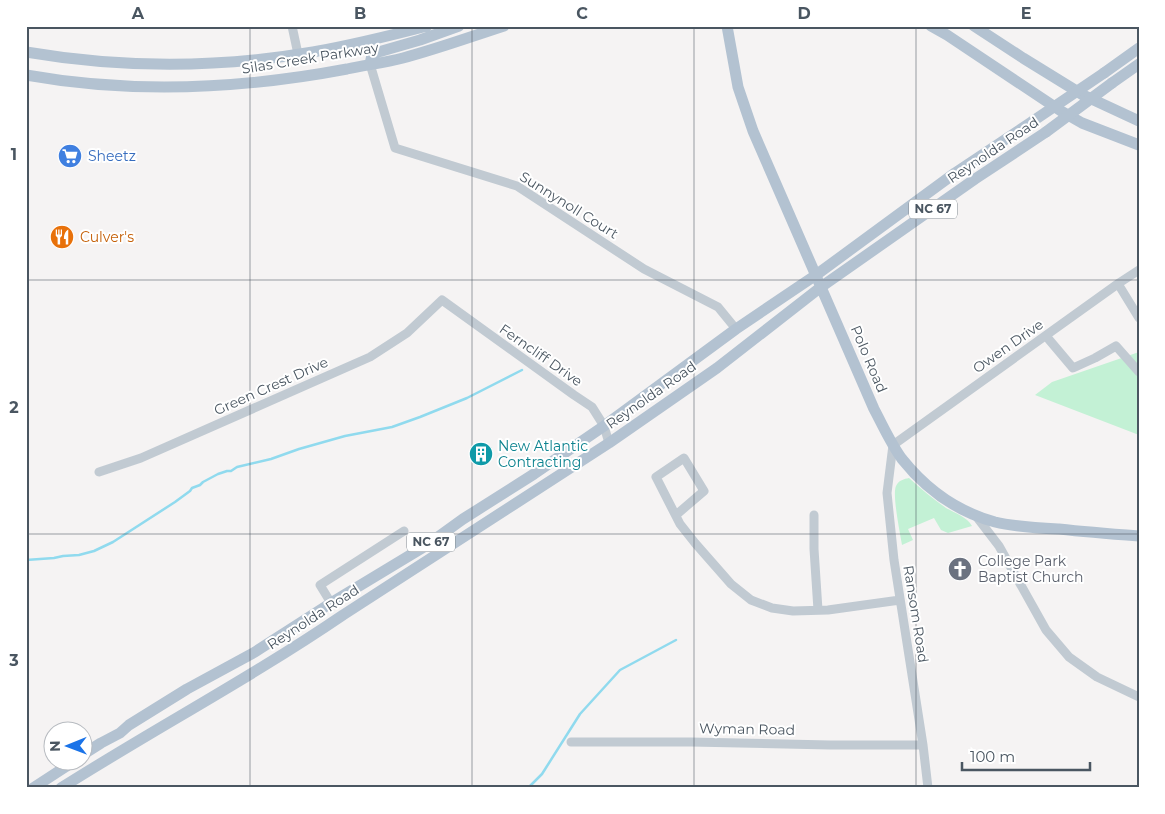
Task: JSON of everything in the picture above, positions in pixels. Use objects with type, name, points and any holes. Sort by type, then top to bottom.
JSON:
[{"type":"main road","name":"Silas Creek Parkway","points":[[26,52],[117,63],[173,64],[240,61],[298,54],[378,39],[428,26]]},
{"type":"main road","points":[[370,64],[372,55],[375,53],[412,43],[459,26]]},
{"type":"main road","name":"Silas Creek Parkway","points":[[26,75],[92,84],[136,86],[191,87],[251,83],[308,76],[402,58],[504,26]]},
{"type":"main road","name":"Polo Road","points":[[727,26],[738,87],[750,124],[874,409],[901,458],[930,488],[948,502],[976,516],[1016,526],[1139,536]]},
{"type":"main road","points":[[931,26],[1061,111],[1082,123],[1139,145]]},
{"type":"main road","points":[[974,26],[1083,96],[1139,121]]},
{"type":"main road","name":"Reynolda Road","points":[[92,749],[187,689],[255,652],[427,545],[463,519],[534,474],[604,426],[736,329],[816,275],[955,173],[1139,48]]},
{"type":"main road","name":"Reynolda Road","points":[[61,788],[305,641],[610,443],[718,368],[821,287],[1046,132],[1139,64]]},
{"type":"main road","points":[[33,788],[58,772]]},
{"type":"street","points":[[292,26],[298,54]]},
{"type":"street","name":"Sunnynoll Court","points":[[370,64],[394,148],[517,186],[644,269],[718,307],[736,329]]},
{"type":"street","name":"Owen Drive","points":[[893,445],[1139,270]]},
{"type":"street","points":[[1119,283],[1139,318]]},
{"type":"street","name":"Ferncliff Drive","points":[[442,300],[592,407],[604,426],[610,443]]},
{"type":"street","name":"Green Crest Drive","points":[[98,472],[141,458],[370,357],[406,333],[442,300]]},
{"type":"street","points":[[1046,336],[1073,368],[1116,346],[1139,372]]},
{"type":"street","name":"Ransom Road","points":[[893,445],[887,493],[894,560],[928,788]]},
{"type":"street","points":[[676,515],[704,491],[684,458],[656,477],[680,524],[731,584],[751,600],[772,608],[793,611],[818,610],[900,600]]},
{"type":"street","points":[[814,515],[818,610]]},
{"type":"street","points":[[976,516],[998,546],[1046,630],[1069,657],[1097,677],[1139,697]]},
{"type":"street","points":[[331,603],[320,585],[404,530]]},
{"type":"street","name":"Wyman Road","points":[[571,742],[923,745]]},
{"type":"green space","points":[[1139,352],[1139,435],[1035,395],[1052,382]]},
{"type":"green space","points":[[909,478],[941,505],[964,518],[972,526],[948,533],[941,530],[934,518],[908,529],[913,540],[902,545],[895,491],[899,482]]},
{"type":"waterway","points":[[26,560],[79,555],[94,551],[113,542],[175,502],[192,488],[218,474],[345,436],[392,427],[467,398],[522,370]]},
{"type":"waterway","points":[[528,788],[542,774],[580,714],[620,670],[676,640]]},
{"type":"place","name":"Sheetz","points":[[70,156]]},
{"type":"place","name":"Culver's","points":[[62,237]]},
{"type":"place","name":"New Atlantic Contracting","points":[[481,454]]},
{"type":"place","name":"College Park Baptist Church","points":[[960,569]]}]
